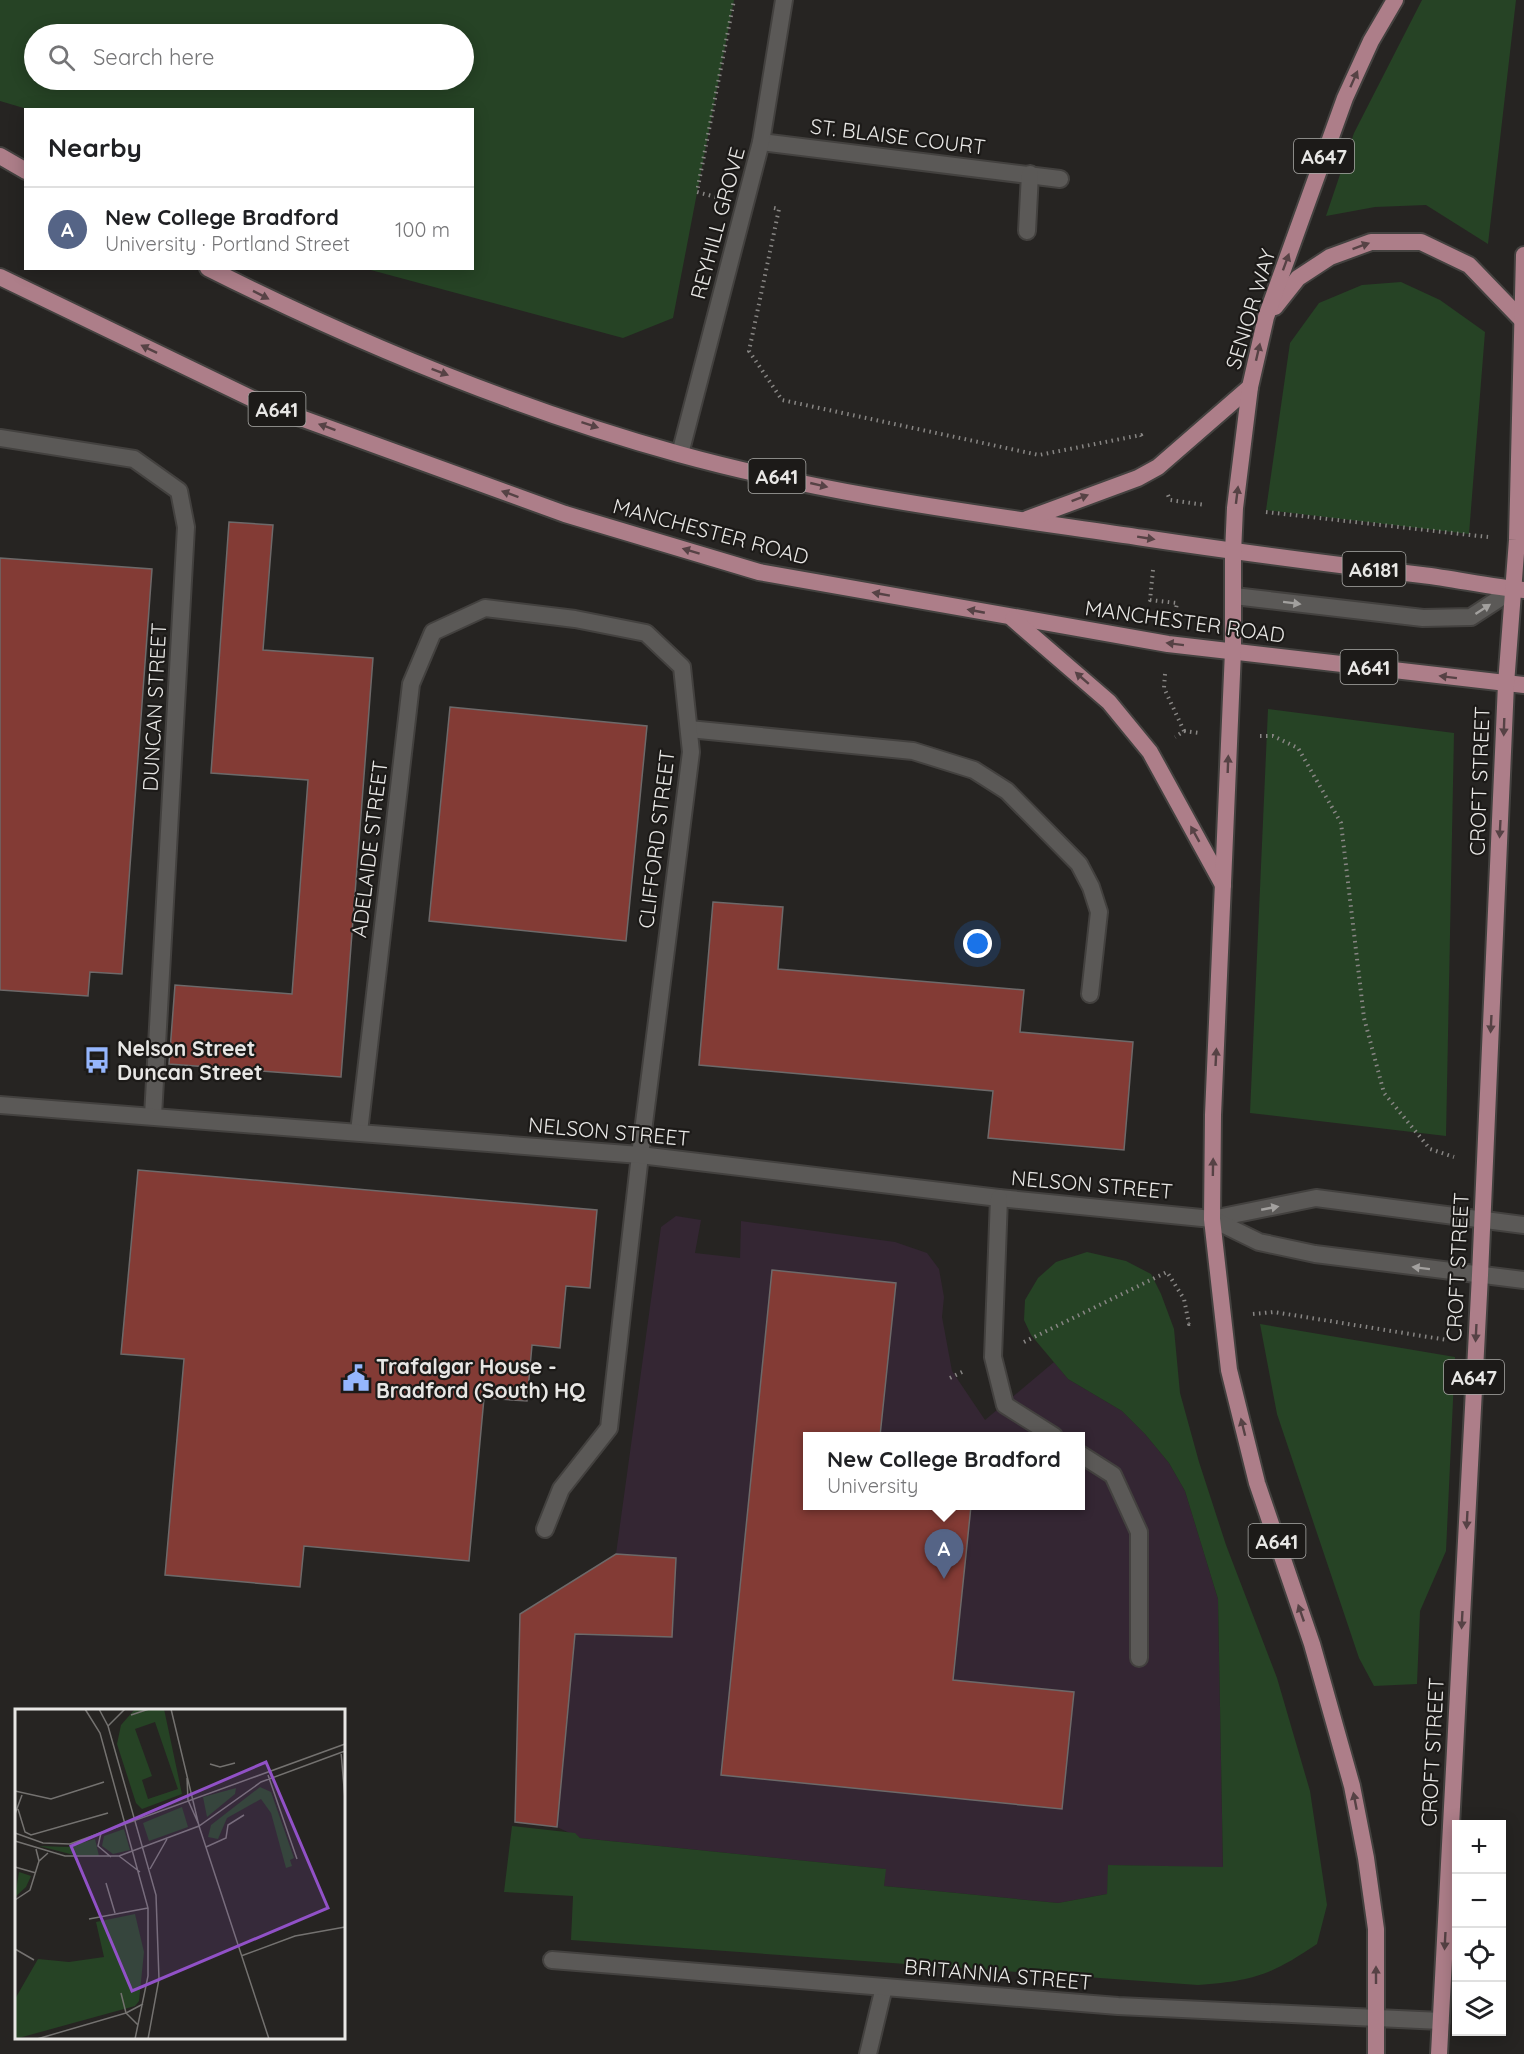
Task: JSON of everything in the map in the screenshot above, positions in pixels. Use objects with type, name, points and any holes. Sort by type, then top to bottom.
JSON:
[{"type":"main road","name":"SENIOR WAY","points":[[1233,651],[1235,508],[1250,387],[1266,317],[1345,98],[1371,41],[1395,0]]},
{"type":"main road","points":[[0,156],[24,170]]},
{"type":"main road","points":[[1266,317],[1298,278],[1330,257],[1371,242],[1421,242],[1469,265],[1521,319]]},
{"type":"main road","name":"A647","points":[[1519,589],[1516,540],[1522,405],[1521,319],[1524,255]]},
{"type":"main road","name":"A641","points":[[212,270],[277,303],[384,350],[534,407],[680,454],[854,493],[1233,553]]},
{"type":"main road","name":"MANCHESTER ROAD","points":[[0,277],[265,405],[565,514],[759,572],[1168,644],[1524,685]]},
{"type":"main road","points":[[1026,519],[1138,478],[1158,467],[1250,387]]},
{"type":"main road","name":"A6181","points":[[1233,553],[1428,575],[1519,589]]},
{"type":"main road","name":"CROFT STREET","points":[[1439,2054],[1482,1218],[1506,684],[1519,589]]},
{"type":"main road","points":[[1013,618],[1109,702],[1150,752],[1224,886]]},
{"type":"main road","name":"A641","points":[[1233,651],[1213,1115],[1212,1219],[1229,1370],[1257,1483],[1312,1644],[1354,1796],[1376,1929],[1376,2054]]},
{"type":"street","name":"REYHILL GROVE","points":[[680,454],[761,142],[784,0]]},
{"type":"street","name":"ST. BLAISE COURT","points":[[761,142],[1060,179]]},
{"type":"street","points":[[1027,231],[1030,174]]},
{"type":"street","name":"DUNCAN STREET","points":[[0,438],[134,459],[179,492],[186,527],[153,1116]]},
{"type":"street","points":[[1234,596],[1423,618],[1471,617],[1519,589]]},
{"type":"street","name":"CLIFFORD STREET","points":[[485,608],[575,619],[646,633],[682,667],[692,752],[640,1155],[609,1428],[561,1489],[545,1529]]},
{"type":"street","name":"ADELAIDE STREET","points":[[359,1132],[411,684],[433,632],[485,608]]},
{"type":"street","points":[[689,729],[914,751],[974,770],[1007,791],[1079,864],[1091,887],[1099,912],[1090,994]]},
{"type":"street","name":"NELSON STREET","points":[[0,1105],[640,1155],[999,1198],[1212,1219],[1316,1198],[1524,1225]]},
{"type":"street","points":[[999,1198],[993,1357],[1005,1405],[1046,1432]]},
{"type":"street","name":"NELSON STREET","points":[[1212,1219],[1259,1242],[1315,1254],[1524,1281]]},
{"type":"street","points":[[1085,1457],[1113,1475],[1139,1532],[1139,1658]]},
{"type":"street","name":"BRITANNIA STREET","points":[[552,1960],[1118,2006],[1441,2021]]},
{"type":"street","points":[[868,2054],[884,1987]]},
{"type":"path","points":[[734,0],[697,192],[745,204],[779,208],[749,351],[782,400],[1039,455],[1141,435],[1158,467],[1170,500],[1516,540]]},
{"type":"path","points":[[1184,731],[1230,737],[1273,736],[1298,748],[1341,822],[1364,1018],[1384,1093],[1430,1149],[1484,1166]]},
{"type":"shaded area","points":[[676,1216],[701,1220],[695,1253],[740,1258],[741,1221],[895,1242],[927,1253],[939,1269],[944,1297],[942,1317],[952,1371],[985,1420],[1054,1362],[1068,1379],[1122,1411],[1169,1463],[1185,1491],[1218,1599],[1223,1868],[1109,1865],[1107,1894],[1058,1903],[884,1886],[885,1869],[580,1838],[557,1827],[575,1634],[672,1636],[676,1558],[616,1554],[661,1227]]},
{"type":"green space","points":[[0,0],[734,0],[673,318],[623,338],[371,270],[474,270],[474,108],[24,108],[0,101]]},
{"type":"green space","points":[[1422,0],[1516,0],[1488,244],[1426,205],[1375,207],[1326,216],[1354,133]]},
{"type":"green space","points":[[1401,282],[1440,300],[1485,332],[1469,534],[1266,510],[1290,343],[1319,303],[1362,285]]},
{"type":"green space","points":[[1268,709],[1454,733],[1446,1136],[1250,1113]]},
{"type":"green space","points":[[1087,1252],[1126,1261],[1151,1274],[1174,1329],[1180,1393],[1199,1462],[1226,1545],[1277,1678],[1310,1791],[1327,1905],[1317,1944],[1287,1963],[1261,1975],[1198,1985],[571,1940],[573,1896],[504,1892],[512,1826],[575,1833],[580,1838],[886,1869],[884,1886],[1058,1903],[1107,1894],[1108,1865],[1223,1867],[1218,1599],[1185,1491],[1169,1463],[1145,1434],[1122,1411],[1068,1379],[1031,1335],[1024,1320],[1025,1300],[1038,1278],[1056,1262]]},
{"type":"green space","points":[[1260,1324],[1455,1357],[1446,1551],[1420,1611],[1417,1684],[1374,1686],[1359,1658],[1277,1414]]},
{"type":"building","points":[[229,522],[273,525],[263,650],[373,658],[341,1077],[169,1064],[175,985],[292,994],[308,780],[211,773]]},
{"type":"building","points":[[0,558],[152,569],[122,974],[90,972],[88,996],[0,990]]},
{"type":"building","points":[[450,707],[647,726],[626,941],[429,921]]},
{"type":"building","points":[[713,902],[783,907],[778,969],[1024,990],[1020,1032],[1133,1042],[1124,1150],[988,1138],[993,1091],[699,1065]]},
{"type":"building","name":"Trafalgar House - Bradford (South) HQ","points":[[138,1170],[597,1210],[590,1288],[566,1286],[560,1348],[532,1345],[527,1401],[484,1398],[469,1561],[304,1546],[300,1587],[165,1575],[184,1359],[121,1354]]},
{"type":"building","points":[[772,1270],[896,1283],[880,1432],[803,1432],[803,1510],[971,1510],[953,1680],[1074,1692],[1062,1809],[721,1775]]},
{"type":"building","points":[[616,1554],[676,1558],[672,1637],[575,1634],[557,1827],[515,1822],[520,1614]]},
{"type":"place","name":"Nelson Street Duncan Street","points":[[97,1060]]},
{"type":"place","name":"Trafalgar House - Bradford (South) HQ","points":[[356,1378]]},
{"type":"place","name":"New College Bradford","points":[[944,1579]]}]
